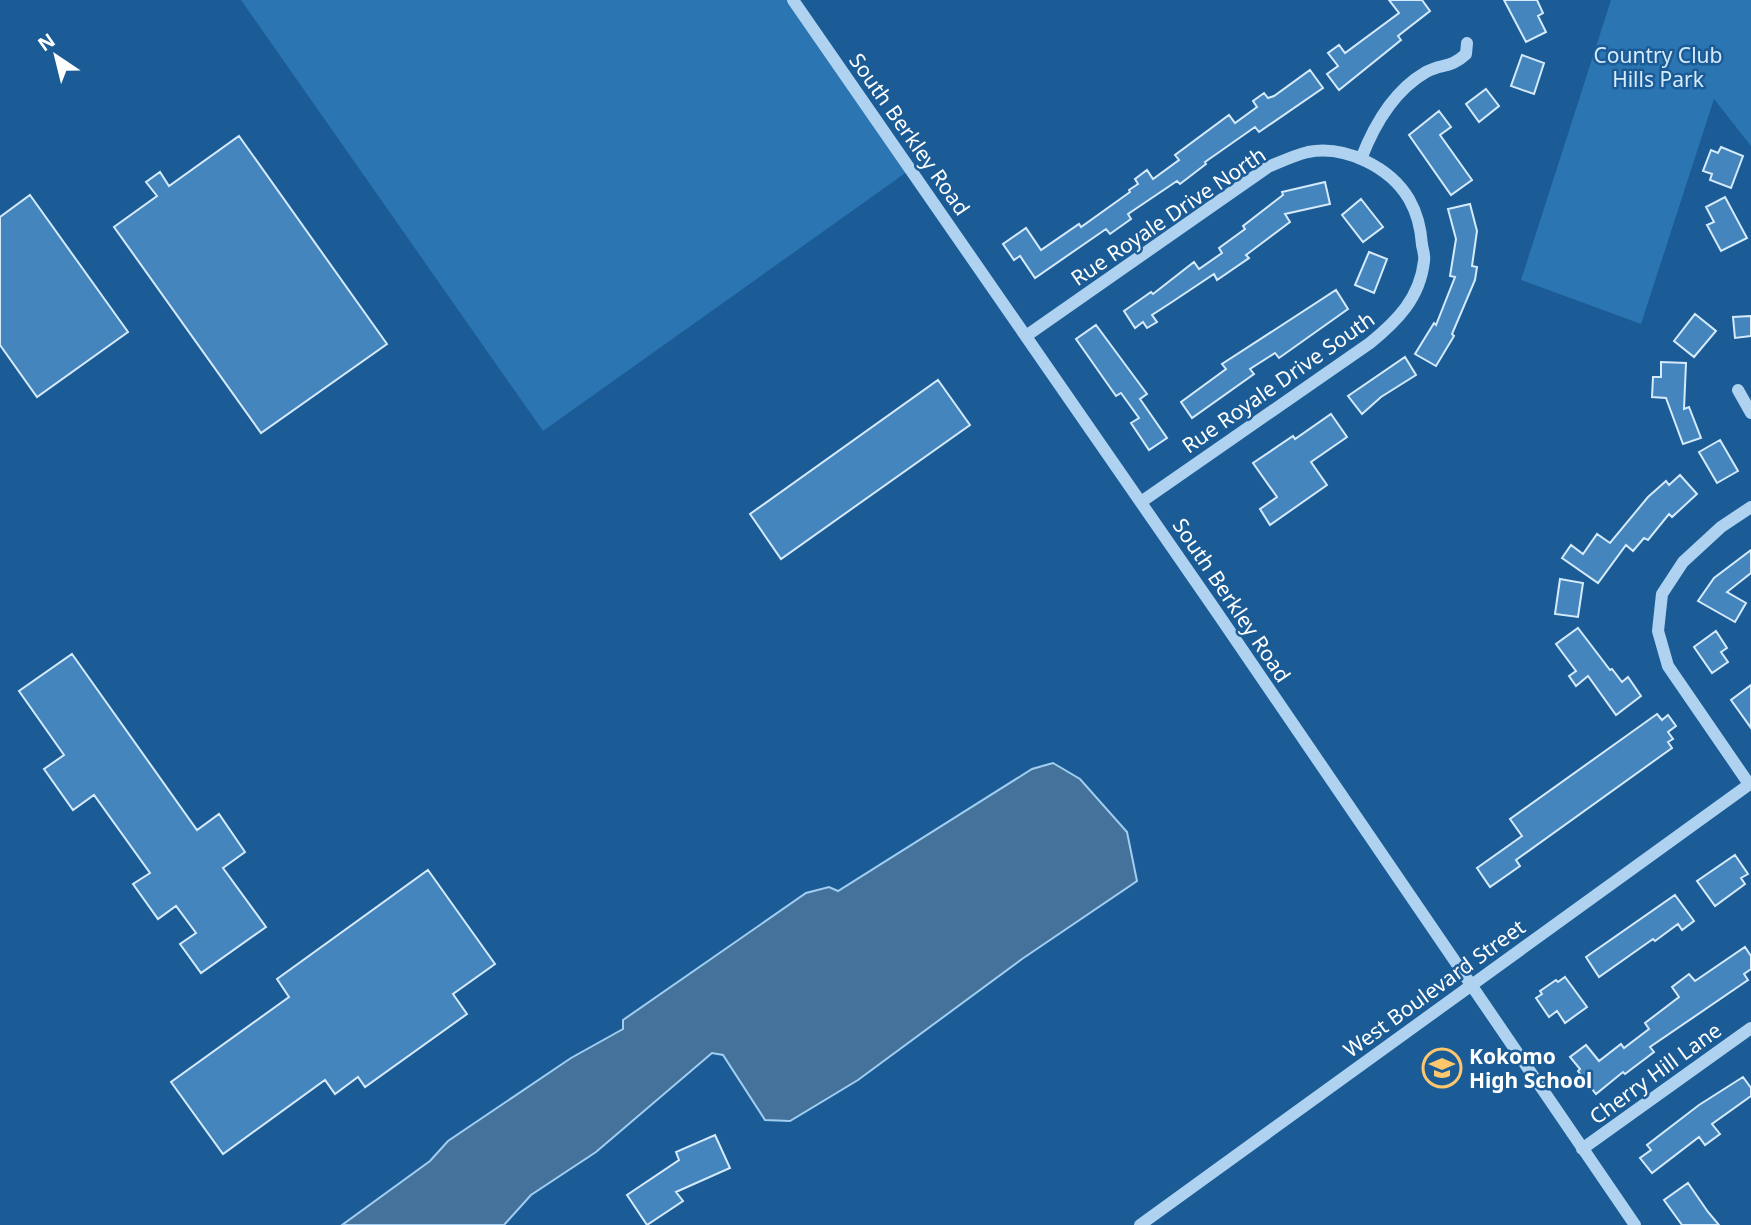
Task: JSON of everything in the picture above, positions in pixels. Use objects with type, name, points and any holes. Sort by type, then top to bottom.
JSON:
[{"type":"street","name":"South Berkley Road","points":[[793,0],[1141,502],[1635,1225]]},
{"type":"street","points":[[1361,159],[1370,138],[1404,87],[1429,70],[1455,64],[1466,54],[1467,43]]},
{"type":"street","name":"Rue Royale Drive North","points":[[1026,336],[1268,167],[1308,152],[1340,152],[1361,159],[1382,170],[1408,198]]},
{"type":"street","name":"Rue Royale Drive South","points":[[1141,502],[1359,351],[1395,322],[1412,300],[1424,260],[1420,227],[1408,198]]},
{"type":"street","points":[[1738,390],[1751,413]]},
{"type":"street","points":[[1750,784],[1668,666],[1658,631],[1662,594],[1683,562],[1721,527],[1751,507]]},
{"type":"street","name":"West Boulevard Street","points":[[1140,1225],[1750,784]]},
{"type":"street","name":"Cherry Hill Lane","points":[[1583,1149],[1750,1032]]},
{"type":"green space","points":[[241,0],[793,0],[911,169],[543,431]]},
{"type":"green space","name":"Country Club Hills Park","points":[[1611,0],[1751,0],[1751,146],[1714,99],[1641,324],[1521,280]]},
{"type":"shaded area","points":[[1053,763],[1080,779],[1127,832],[1137,881],[1022,959],[858,1080],[790,1121],[765,1120],[723,1055],[712,1053],[596,1152],[531,1195],[504,1225],[342,1225],[430,1161],[448,1141],[571,1058],[623,1029],[623,1020],[806,893],[829,887],[838,891],[1032,769]]},
{"type":"building","points":[[1389,0],[1422,0],[1430,11],[1398,36],[1401,40],[1339,90],[1327,74],[1338,66],[1328,53],[1339,45],[1345,53],[1399,13]]},
{"type":"building","points":[[1504,0],[1537,0],[1543,13],[1538,16],[1546,32],[1526,42]]},
{"type":"building","points":[[1522,55],[1544,63],[1534,94],[1511,86]]},
{"type":"building","points":[[1310,70],[1323,88],[1259,132],[1255,127],[1205,162],[1206,164],[1180,184],[1177,181],[1128,214],[1131,219],[1110,234],[1106,229],[1035,278],[1020,256],[1014,260],[1003,244],[1026,228],[1041,250],[1079,224],[1081,227],[1130,192],[1129,190],[1138,184],[1135,179],[1147,170],[1153,179],[1179,160],[1175,155],[1229,115],[1235,123],[1257,107],[1253,101],[1264,93],[1268,98],[1274,96]]},
{"type":"building","points":[[1486,89],[1499,106],[1479,122],[1466,104]]},
{"type":"building","points":[[1439,111],[1451,127],[1440,135],[1472,180],[1451,195],[1409,135]]},
{"type":"building","points":[[239,136],[387,344],[261,433],[114,227],[157,196],[146,182],[160,172],[169,186]]},
{"type":"building","points":[[1721,147],[1743,156],[1731,188],[1710,180],[1712,174],[1703,171],[1711,150],[1718,153]]},
{"type":"building","points":[[1325,182],[1330,204],[1285,214],[1290,222],[1246,255],[1249,258],[1217,280],[1214,274],[1152,315],[1157,322],[1147,328],[1143,322],[1135,328],[1124,311],[1151,292],[1153,294],[1194,262],[1199,269],[1222,253],[1219,248],[1245,229],[1243,226],[1283,195],[1282,192]]},
{"type":"building","points":[[30,195],[128,332],[37,397],[0,345],[0,217]]},
{"type":"building","points":[[1725,197],[1747,238],[1721,251],[1707,225],[1714,222],[1706,207]]},
{"type":"building","points":[[1361,199],[1383,227],[1363,242],[1342,215]]},
{"type":"building","points":[[1470,204],[1477,231],[1472,266],[1477,267],[1475,280],[1452,334],[1454,336],[1436,366],[1415,354],[1434,323],[1436,325],[1455,277],[1450,276],[1456,239],[1448,209]]},
{"type":"building","points":[[1369,252],[1387,259],[1374,293],[1355,285]]},
{"type":"building","points":[[1336,290],[1348,309],[1279,358],[1275,353],[1250,369],[1254,374],[1192,418],[1181,402],[1226,369],[1222,364]]},
{"type":"building","points":[[1695,314],[1716,331],[1694,357],[1674,341]]},
{"type":"building","points":[[1751,316],[1751,336],[1735,338],[1733,317]]},
{"type":"building","points":[[1096,325],[1147,394],[1140,399],[1167,438],[1149,450],[1131,423],[1139,418],[1121,393],[1116,396],[1076,339]]},
{"type":"building","points":[[1405,357],[1416,375],[1381,397],[1362,414],[1348,396]]},
{"type":"building","points":[[1661,362],[1686,363],[1684,409],[1689,407],[1701,438],[1683,444],[1666,398],[1652,397],[1653,377],[1661,377]]},
{"type":"building","points":[[938,380],[970,425],[781,559],[750,514]]},
{"type":"building","points":[[1331,414],[1347,437],[1311,462],[1327,485],[1270,525],[1260,509],[1277,497],[1253,463]]},
{"type":"building","points":[[1720,440],[1738,471],[1717,483],[1699,452]]},
{"type":"building","points":[[1680,475],[1697,494],[1672,517],[1669,514],[1648,540],[1644,538],[1633,551],[1626,545],[1598,583],[1562,558],[1571,545],[1583,554],[1597,534],[1610,543],[1648,497],[1666,481],[1669,485]]},
{"type":"building","points":[[1751,550],[1751,573],[1727,592],[1746,603],[1735,622],[1698,601],[1714,578]]},
{"type":"building","points":[[1560,579],[1583,583],[1578,617],[1555,614]]},
{"type":"building","points":[[1578,628],[1610,670],[1612,669],[1622,682],[1628,677],[1641,696],[1616,715],[1588,676],[1576,686],[1569,676],[1576,671],[1556,644]]},
{"type":"building","points":[[1716,631],[1727,648],[1721,652],[1728,662],[1712,673],[1694,647]]},
{"type":"building","points":[[72,654],[197,830],[219,814],[245,852],[223,868],[266,927],[201,973],[180,944],[196,933],[176,906],[158,919],[133,884],[150,873],[94,795],[73,810],[44,769],[64,755],[19,691]]},
{"type":"building","points":[[1751,685],[1751,728],[1731,700]]},
{"type":"building","points":[[1657,714],[1662,720],[1668,715],[1676,726],[1668,732],[1673,739],[1668,742],[1672,748],[1516,860],[1520,866],[1490,887],[1477,868],[1522,836],[1510,819]]},
{"type":"building","points":[[1735,855],[1748,874],[1741,878],[1745,884],[1715,906],[1697,881]]},
{"type":"building","points":[[428,870],[495,964],[453,994],[467,1014],[365,1087],[358,1077],[335,1094],[325,1080],[223,1154],[171,1082],[289,997],[277,979]]},
{"type":"building","points":[[1675,895],[1694,921],[1682,930],[1678,924],[1599,977],[1586,957]]},
{"type":"building","points":[[1745,947],[1751,956],[1751,969],[1744,974],[1748,980],[1650,1047],[1654,1052],[1596,1094],[1570,1057],[1586,1045],[1599,1061],[1621,1044],[1624,1048],[1649,1029],[1645,1023],[1679,997],[1672,987],[1689,974],[1695,981]]},
{"type":"building","points":[[1565,977],[1587,1007],[1565,1023],[1557,1011],[1549,1017],[1536,998],[1542,994],[1540,991]]},
{"type":"building","points":[[1743,1077],[1751,1088],[1751,1096],[1712,1124],[1720,1134],[1705,1145],[1699,1137],[1652,1173],[1640,1158],[1651,1150],[1647,1145],[1699,1105]]},
{"type":"building","points":[[715,1135],[730,1168],[676,1192],[683,1201],[647,1225],[627,1195],[679,1160],[676,1152]]},
{"type":"building","points":[[1688,1183],[1719,1225],[1682,1225],[1664,1200]]},
{"type":"place","name":"Kokomo High School","points":[[1442,1068]]}]
